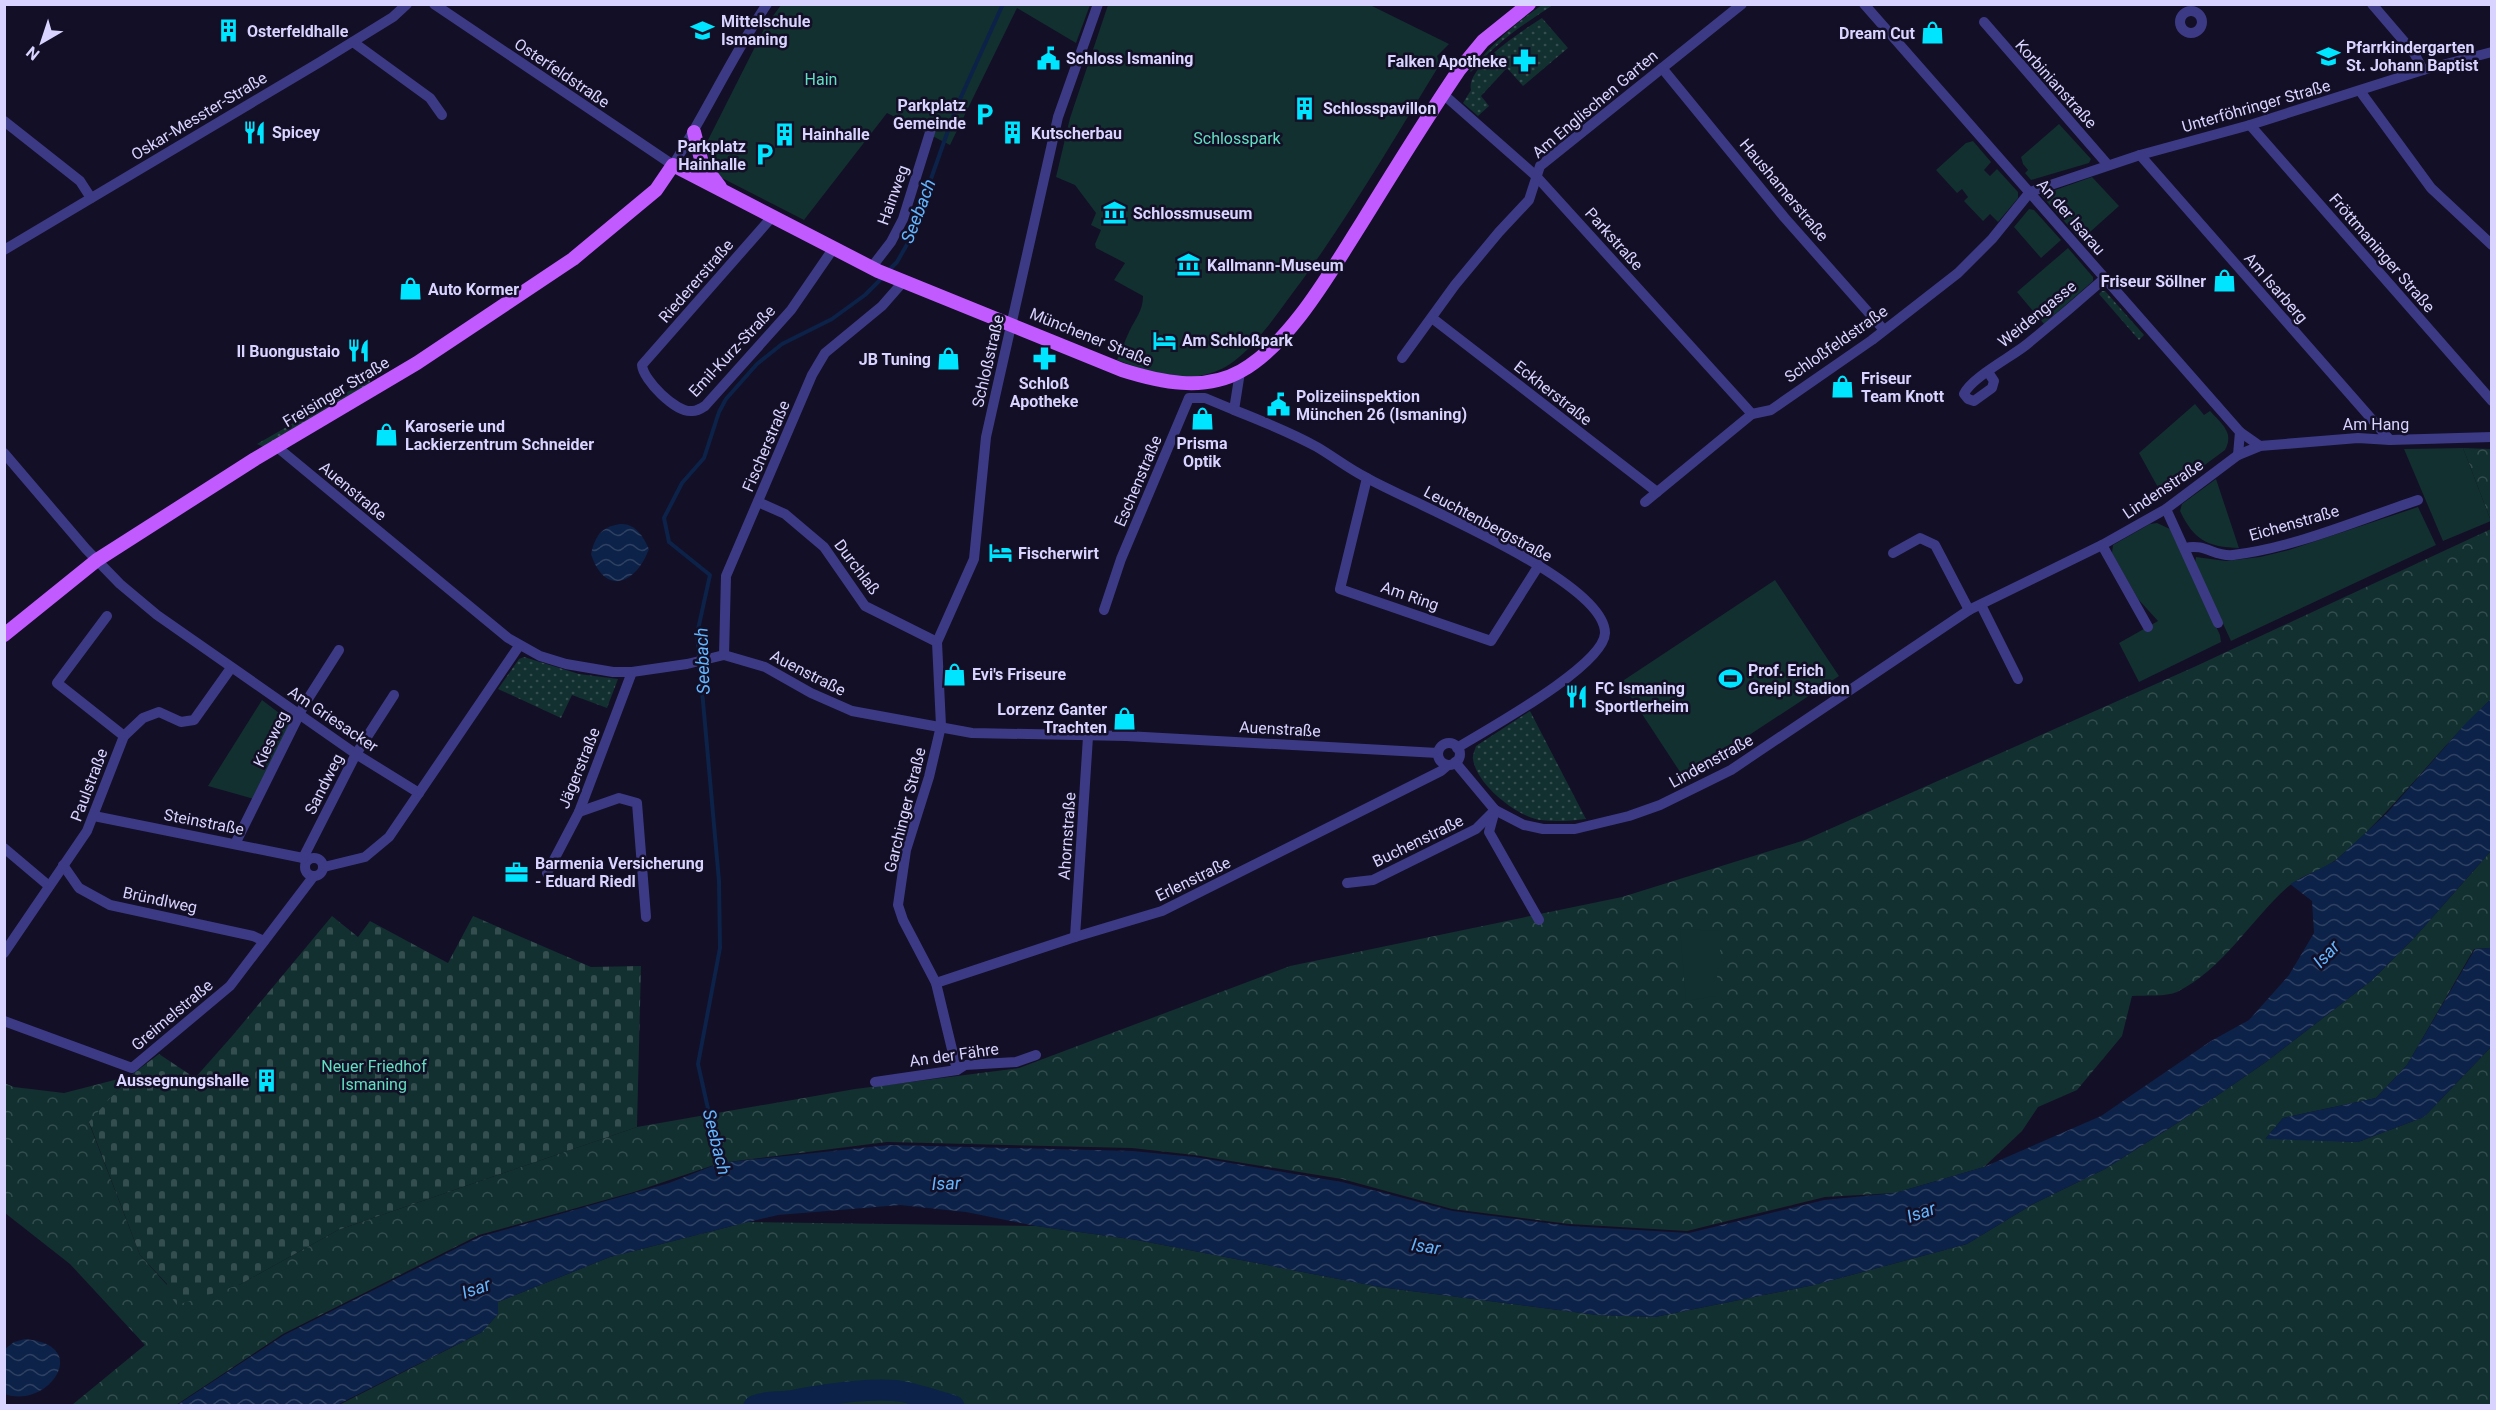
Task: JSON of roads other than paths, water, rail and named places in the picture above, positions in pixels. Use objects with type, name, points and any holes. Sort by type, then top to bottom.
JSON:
[{"type":"main road","name":"Münchener Straße","points":[[673,165],[833,249],[898,280],[1122,370],[1157,381],[1178,384],[1211,381],[1240,372],[1268,351],[1322,285],[1443,94],[1483,41],[1529,4]]},
{"type":"main road","points":[[694,132],[702,163],[723,192]]},
{"type":"main road","name":"Freisinger Straße","points":[[4,635],[97,560],[277,447],[417,363],[573,260],[656,190],[673,165]]},
{"type":"street","name":"Oskar-Messter-Straße","points":[[4,250],[353,42],[393,17],[407,4]]},
{"type":"street","name":"Osterfeldstraße","points":[[434,4],[673,165]]},
{"type":"street","points":[[673,165],[694,132],[723,75],[768,4]]},
{"type":"street","name":"Schloßstraße","points":[[941,726],[937,642],[974,559],[986,437],[1058,117],[1098,4]]},
{"type":"street","name":"Am Englischen Garten","points":[[1402,358],[1477,259],[1529,200],[1540,165],[1742,4]]},
{"type":"street","name":"An der Isarau","points":[[1864,4],[2240,432]]},
{"type":"street","points":[[2372,4],[2414,53],[2423,70]]},
{"type":"street","name":"Korbinianstraße","points":[[1984,22],[2108,165]]},
{"type":"street","points":[[353,42],[430,98],[442,115]]},
{"type":"street","name":"Unterföhringer Straße","points":[[2030,192],[2140,155],[2250,125],[2423,70],[2492,52]]},
{"type":"street","name":"Haushamerstraße","points":[[1662,68],[1784,217],[1884,330]]},
{"type":"street","points":[[2360,91],[2431,188],[2492,245]]},
{"type":"street","name":"Parkstraße","points":[[1443,94],[1536,176],[1752,414]]},
{"type":"street","points":[[4,121],[80,181],[91,198]]},
{"type":"street","name":"Fröttmaninger Straße","points":[[2250,125],[2492,401]]},
{"type":"street","name":"Hainweg","points":[[875,269],[903,219],[932,126]]},
{"type":"street","name":"Am Isarberg","points":[[2140,155],[2390,440]]},
{"type":"street","name":"Schloßfeldstraße","points":[[1645,502],[1752,414],[1771,410],[1884,330],[1958,273],[1992,240],[2030,192]]},
{"type":"street","name":"Riedererstraße","points":[[642,365],[772,217]]},
{"type":"street","name":"Emil-Kurz-Straße","points":[[642,365],[643,373],[649,382],[682,410],[693,412],[705,406],[791,310],[833,249]]},
{"type":"street","name":"Weidengasse","points":[[1988,372],[2024,346],[2104,278]]},
{"type":"street","name":"Fischerstraße","points":[[724,655],[726,576],[812,375],[825,353],[882,306],[898,280]]},
{"type":"street","name":"Eckherstraße","points":[[1432,318],[1657,492]]},
{"type":"street","points":[[1178,384],[1188,398],[1205,398],[1234,410],[1240,372]]},
{"type":"street","name":"Eschenstraße","points":[[1104,610],[1121,559],[1188,398]]},
{"type":"street","name":"Leuchtenbergstraße","points":[[1234,410],[1316,446],[1366,478],[1539,565],[1581,595],[1601,619],[1605,633],[1602,646],[1582,666],[1538,699],[1457,748]]},
{"type":"street","points":[[2240,432],[2260,446]]},
{"type":"street","points":[[2238,455],[2240,432]]},
{"type":"street","name":"Am Hang","points":[[2238,455],[2260,446],[2358,438],[2390,440],[2492,437]]},
{"type":"street","name":"Auenstraße","points":[[277,447],[447,590],[519,646],[566,664],[613,672],[632,672],[699,662],[724,655],[765,667],[812,693],[852,711],[972,733],[1126,736],[1438,753]]},
{"type":"street","name":"Am Griesacker","points":[[4,453],[97,560],[120,584],[157,615],[356,754],[419,793]]},
{"type":"street","name":"Lindenstraße","points":[[1452,764],[1495,810],[1524,825],[1543,829],[1575,829],[1611,821],[1660,805],[1750,758],[1969,610],[2102,545],[2166,509],[2238,455]]},
{"type":"street","name":"Am Ring","points":[[1366,478],[1340,589],[1491,641],[1539,565]]},
{"type":"street","name":"Eichenstraße","points":[[2185,548],[2196,545],[2230,556],[2278,547],[2418,500]]},
{"type":"street","name":"Durchlaß","points":[[758,502],[785,514],[824,547],[865,606],[937,642]]},
{"type":"street","points":[[2166,509],[2218,623]]},
{"type":"street","points":[[1893,553],[1920,538],[1935,545],[1969,610]]},
{"type":"street","points":[[2102,545],[2148,627]]},
{"type":"street","points":[[1981,605],[2018,679]]},
{"type":"street","name":"Paulstraße","points":[[4,953],[87,831],[124,736],[57,683],[107,616]]},
{"type":"street","points":[[324,867],[365,856],[389,837],[519,646]]},
{"type":"street","name":"Kiesweg","points":[[235,844],[304,705],[339,650]]},
{"type":"street","points":[[124,736],[143,717],[159,712],[181,722],[194,720],[231,668]]},
{"type":"street","name":"Jägerstraße","points":[[547,873],[579,812],[632,672]]},
{"type":"street","name":"Sandweg","points":[[305,859],[356,754],[394,695]]},
{"type":"street","name":"Garchinger Straße","points":[[941,726],[929,777],[906,850],[898,905],[903,920],[936,983],[957,1070]]},
{"type":"street","name":"Ahornstraße","points":[[1075,937],[1088,737]]},
{"type":"street","points":[[1444,744],[1451,744],[1457,748],[1459,757],[1452,764],[1442,762],[1438,753],[1444,744]]},
{"type":"street","name":"Erlenstraße","points":[[936,983],[1162,911],[1452,764]]},
{"type":"street","points":[[579,812],[619,798],[637,803],[646,917]]},
{"type":"street","points":[[1495,810],[1489,832],[1539,920]]},
{"type":"street","name":"Buchenstraße","points":[[1347,883],[1373,880],[1476,830],[1495,810]]},
{"type":"street","name":"Steinstraße","points":[[94,816],[305,859]]},
{"type":"street","points":[[4,848],[49,886]]},
{"type":"street","points":[[317,858],[324,867],[323,873],[313,877],[305,869],[305,859],[317,858]]},
{"type":"street","name":"Bründlweg","points":[[63,865],[79,888],[110,905],[253,936],[264,941]]},
{"type":"street","name":"Greimelstraße","points":[[4,1021],[132,1068],[230,986],[313,877]]},
{"type":"street","name":"An der Fähre","points":[[874,1082],[957,1070],[965,1065],[1016,1062],[1036,1055]]},
{"type":"water","points":[[620,524],[634,528],[649,549],[636,571],[620,581],[612,581],[597,568],[591,554],[600,533],[608,527]]},
{"type":"water","name":"Isar","points":[[2491,699],[2491,851],[2415,937],[2371,981],[2266,1062],[2179,1122],[2105,1169],[2033,1204],[1967,1244],[1814,1285],[1655,1317],[1597,1315],[1380,1287],[1137,1240],[1036,1226],[966,1212],[900,1205],[778,1215],[610,1257],[498,1302],[498,1314],[482,1332],[337,1405],[177,1405],[284,1335],[479,1237],[669,1183],[720,1163],[889,1145],[1133,1151],[1195,1157],[1342,1182],[1453,1211],[1570,1226],[1689,1233],[1824,1200],[1895,1193],[1984,1167],[2101,1116],[2211,1041],[2249,1020],[2289,975],[2314,933],[2312,901],[2290,884],[2335,861],[2387,813],[2467,722]]},
{"type":"water","points":[[2491,948],[2491,1047],[2424,1117],[2358,1142],[2265,1139],[2283,1118],[2376,1098],[2407,1065],[2475,949]]},
{"type":"water","points":[[25,1339],[46,1344],[57,1352],[60,1363],[57,1375],[36,1393],[21,1396],[5,1394],[5,1349],[14,1342]]},
{"type":"waterway","name":"Seebach","points":[[888,271],[897,262],[909,241],[956,108],[1003,4]]},
{"type":"waterway","name":"Seebach","points":[[721,1167],[698,1064],[720,948],[719,881],[697,634],[710,575],[669,542],[664,518],[682,483],[704,458],[719,412],[726,399],[757,364],[782,344],[832,319],[865,295],[883,277]]},
{"type":"waterway","points":[[754,1406],[832,1394],[879,1390],[905,1392],[954,1406]]},
{"type":"waterway","points":[[831,1406],[833,1396]]},
{"type":"place","name":"Mittelschule Ismaning","points":[[703,30]]},
{"type":"place","name":"Osterfeldhalle","points":[[229,31]]},
{"type":"place","name":"Dream Cut","points":[[1933,33]]},
{"type":"place","name":"Pfarrkindergarten St. Johann Baptist","points":[[2328,56]]},
{"type":"place","name":"Schloss Ismaning","points":[[1048,58]]},
{"type":"place","name":"Falken Apotheke","points":[[1525,61]]},
{"type":"place","name":"Schlosspavillon","points":[[1305,108]]},
{"type":"place","name":"Parkplatz Gemeinde","points":[[984,114]]},
{"type":"place","name":"Spicey","points":[[254,132]]},
{"type":"place","name":"Kutscherbau","points":[[1013,133]]},
{"type":"place","name":"Hainhalle","points":[[784,134]]},
{"type":"place","name":"Parkplatz Hainhalle","points":[[764,155]]},
{"type":"place","name":"Schlossmuseum","points":[[1115,213]]},
{"type":"place","name":"Kallmann-Museum","points":[[1189,265]]},
{"type":"place","name":"Friseur Söllner","points":[[2224,281]]},
{"type":"place","name":"Auto Kormer","points":[[410,289]]},
{"type":"place","name":"Am Schloßpark","points":[[1164,340]]},
{"type":"place","name":"Il Buongustaio","points":[[358,351]]},
{"type":"place","name":"Schloß Apotheke","points":[[1044,358]]},
{"type":"place","name":"JB Tuning","points":[[949,359]]},
{"type":"place","name":"Friseur Team Knott","points":[[1843,387]]},
{"type":"place","name":"Polizeiinspektion München 26 (Ismaning)","points":[[1278,405]]},
{"type":"place","name":"Prisma Optik","points":[[1202,418]]},
{"type":"place","name":"Karoserie und Lackierzentrum Schneider","points":[[387,435]]},
{"type":"place","name":"Fischerwirt","points":[[1000,553]]},
{"type":"place","name":"Evi's Friseure","points":[[954,674]]},
{"type":"place","name":"Prof. Erich Greipl Stadion","points":[[1730,679]]},
{"type":"place","name":"FC Ismaning Sportlerheim","points":[[1577,697]]},
{"type":"place","name":"Lorzenz Ganter Trachten","points":[[1125,718]]},
{"type":"place","name":"Barmenia Versicherung - Eduard Riedl","points":[[517,872]]},
{"type":"place","name":"Aussegnungshalle","points":[[267,1080]]},
{"type":"park label","name":"Hain","points":[[821,79]]},
{"type":"park label","name":"Schlosspark","points":[[1237,138]]},
{"type":"park label","name":"Neuer Friedhof Ismaning","points":[[374,1075]]}]
